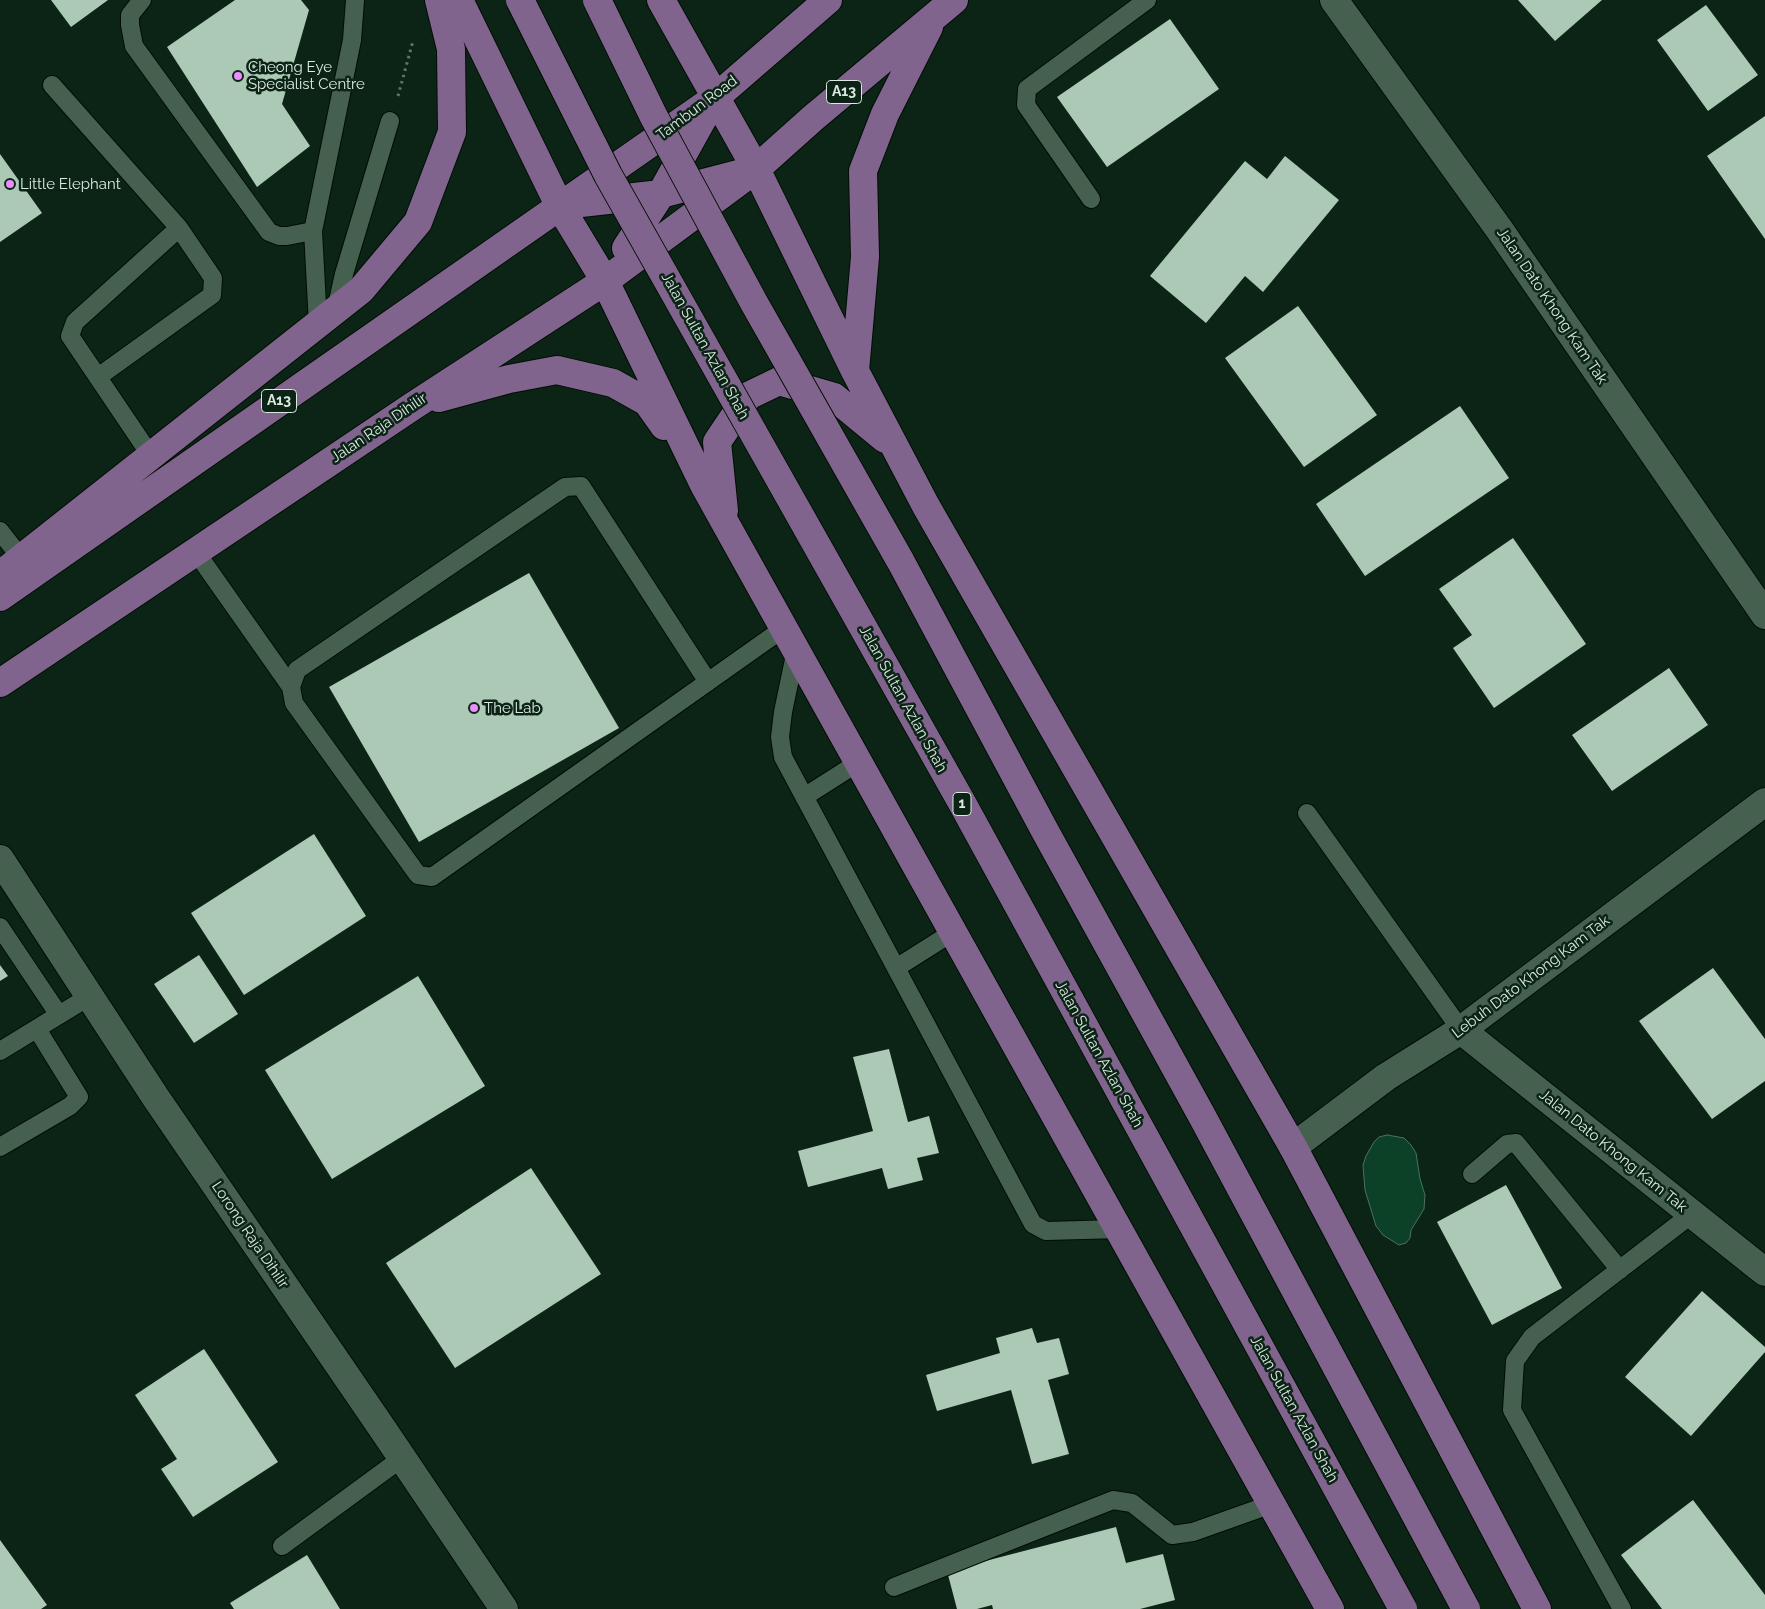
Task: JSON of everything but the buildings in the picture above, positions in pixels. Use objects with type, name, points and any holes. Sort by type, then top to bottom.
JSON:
[{"type":"main road","points":[[10,567],[361,290],[418,222],[452,132],[451,49],[439,0]]},
{"type":"main road","points":[[460,0],[559,206],[605,281],[704,485],[1330,1609]]},
{"type":"main road","name":"Jalan Sultan Azlan Shah","points":[[520,0],[608,175],[961,801],[1403,1609]]},
{"type":"main road","points":[[597,0],[654,117],[753,301],[901,562],[1045,831],[1206,1124],[1466,1609]]},
{"type":"main road","points":[[661,0],[756,169],[855,371],[931,514],[1293,1147],[1537,1609]]},
{"type":"main road","name":"Tambun Road","points":[[559,206],[715,98],[828,0]]},
{"type":"main road","points":[[855,371],[865,257],[862,171],[885,114],[944,8]]},
{"type":"main road","name":"A13","points":[[756,169],[813,118],[944,8]]},
{"type":"main road","points":[[605,281],[661,194],[715,98]]},
{"type":"main road","points":[[559,206],[661,194],[756,169]]},
{"type":"main road","name":"Jalan Raja Dihilir","points":[[0,683],[413,406],[605,281],[756,169]]},
{"type":"main road","name":"A13","points":[[0,597],[559,206]]},
{"type":"main road","points":[[413,406],[509,379],[557,370],[613,383],[647,402],[704,485]]},
{"type":"main road","points":[[725,522],[717,442],[748,396],[779,382],[834,396],[896,448]]},
{"type":"street","name":"Jalan Dato Khong Kam Tak","points":[[1334,0],[1499,229],[1764,612]]},
{"type":"street","name":"Lebuh Dato Khong Kam Tak","points":[[1293,1147],[1386,1077],[1462,1030],[1765,802]]},
{"type":"street","name":"Lorong Raja Dihilir","points":[[0,860],[156,1098],[504,1609]]},
{"type":"street","name":"Jalan Dato Khong Kam Tak","points":[[1462,1030],[1765,1272]]},
{"type":"lane","points":[[142,0],[130,15],[134,46],[269,232],[278,236],[287,236],[313,231]]},
{"type":"lane","points":[[327,317],[313,231],[352,40],[355,0]]},
{"type":"lane","points":[[1091,199],[1026,104],[1027,90],[1147,0]]},
{"type":"lane","points":[[52,85],[180,228],[213,278],[212,295],[98,377]]},
{"type":"lane","points":[[327,317],[344,274],[390,121]]},
{"type":"lane","points":[[151,456],[70,336],[75,322],[180,228]]},
{"type":"lane","points":[[291,687],[297,670],[565,487],[581,486],[708,682]]},
{"type":"lane","points":[[0,531],[10,567]]},
{"type":"lane","points":[[196,552],[291,687],[294,703],[418,875],[432,877],[708,682],[790,639]]},
{"type":"lane","points":[[790,639],[780,737],[782,757],[1032,1224],[1046,1231],[1119,1229]]},
{"type":"lane","points":[[804,797],[859,762]]},
{"type":"lane","points":[[1306,813],[1462,1030]]},
{"type":"lane","points":[[0,928],[59,1015]]},
{"type":"lane","points":[[896,968],[953,932]]},
{"type":"lane","points":[[0,1051],[90,996]]},
{"type":"lane","points":[[0,1147],[70,1106],[79,1096],[37,1029]]},
{"type":"lane","points":[[1472,1174],[1508,1144],[1516,1143],[1620,1270]]},
{"type":"lane","points":[[1622,1609],[1512,1410],[1515,1361],[1532,1336],[1692,1214]]},
{"type":"lane","points":[[282,1546],[402,1458]]},
{"type":"lane","points":[[894,1587],[1113,1500],[1132,1503],[1172,1535],[1193,1532],[1272,1504]]},
{"type":"path","points":[[390,121],[414,37]]},
{"type":"shaded area","points":[[1387,1135],[1404,1138],[1411,1145],[1416,1153],[1420,1179],[1425,1195],[1424,1209],[1411,1230],[1410,1238],[1406,1243],[1399,1245],[1383,1235],[1376,1226],[1365,1190],[1363,1165],[1366,1156],[1379,1137]]},
{"type":"place","name":"Cheong Eye Specialist Centre","points":[[238,76]]},
{"type":"place","name":"Little Elephant","points":[[10,184]]},
{"type":"place","name":"The Lab","points":[[474,708]]}]
